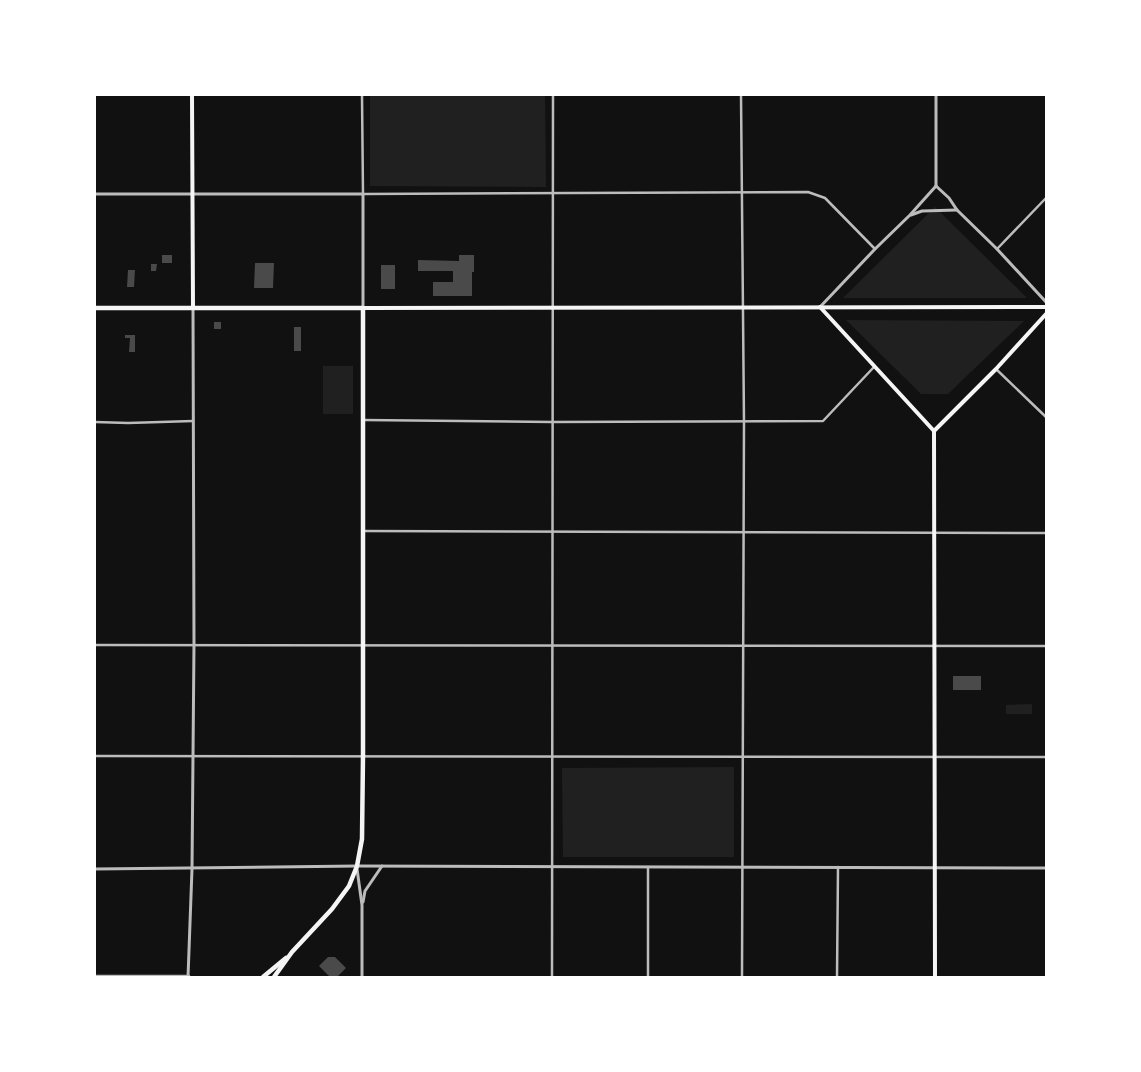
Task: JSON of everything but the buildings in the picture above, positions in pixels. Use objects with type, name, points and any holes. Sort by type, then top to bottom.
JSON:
[{"type":"highway","points":[[95,308],[363,308],[362,839],[357,866],[348,886],[332,909],[292,952],[263,977]]},
{"type":"highway","points":[[274,977],[292,952]]},
{"type":"main road","points":[[192,95],[193,308]]},
{"type":"main road","points":[[820,307],[934,431],[935,977]]},
{"type":"main road","points":[[363,308],[1046,308]]},
{"type":"main road","points":[[934,431],[996,369],[1046,314]]},
{"type":"street","points":[[362,95],[363,308]]},
{"type":"street","points":[[552,977],[553,95]]},
{"type":"street","points":[[742,95],[744,422],[742,977]]},
{"type":"street","points":[[820,307],[936,186],[936,95]]},
{"type":"street","points":[[936,186],[949,198],[957,210],[997,248],[1046,302]]},
{"type":"street","points":[[95,194],[808,192],[825,198],[875,249]]},
{"type":"street","points":[[997,248],[1046,198]]},
{"type":"street","points":[[910,215],[922,210],[957,210]]},
{"type":"street","points":[[95,976],[189,977],[194,644],[193,308]]},
{"type":"street","points":[[363,420],[552,422],[823,421],[875,366]]},
{"type":"street","points":[[996,369],[1046,417]]},
{"type":"street","points":[[96,423],[192,421]]},
{"type":"street","points":[[362,531],[1046,533]]},
{"type":"street","points":[[95,645],[1046,646]]},
{"type":"street","points":[[95,756],[1046,757]]},
{"type":"street","points":[[357,866],[362,905],[362,977]]},
{"type":"street","points":[[95,869],[357,866],[1046,868]]},
{"type":"street","points":[[362,905],[366,891],[382,866]]},
{"type":"street","points":[[648,866],[648,977]]},
{"type":"street","points":[[838,867],[838,977]]},
{"type":"shaded area","points":[[370,95],[545,95],[546,187],[370,186]]},
{"type":"shaded area","points":[[935,207],[1027,298],[843,298]]},
{"type":"shaded area","points":[[846,320],[1024,321],[948,394],[921,394]]},
{"type":"shaded area","points":[[323,366],[353,366],[353,414],[323,414]]},
{"type":"shaded area","points":[[1032,704],[1032,714],[1006,714],[1006,705]]},
{"type":"shaded area","points":[[734,767],[734,857],[563,857],[562,768]]}]
